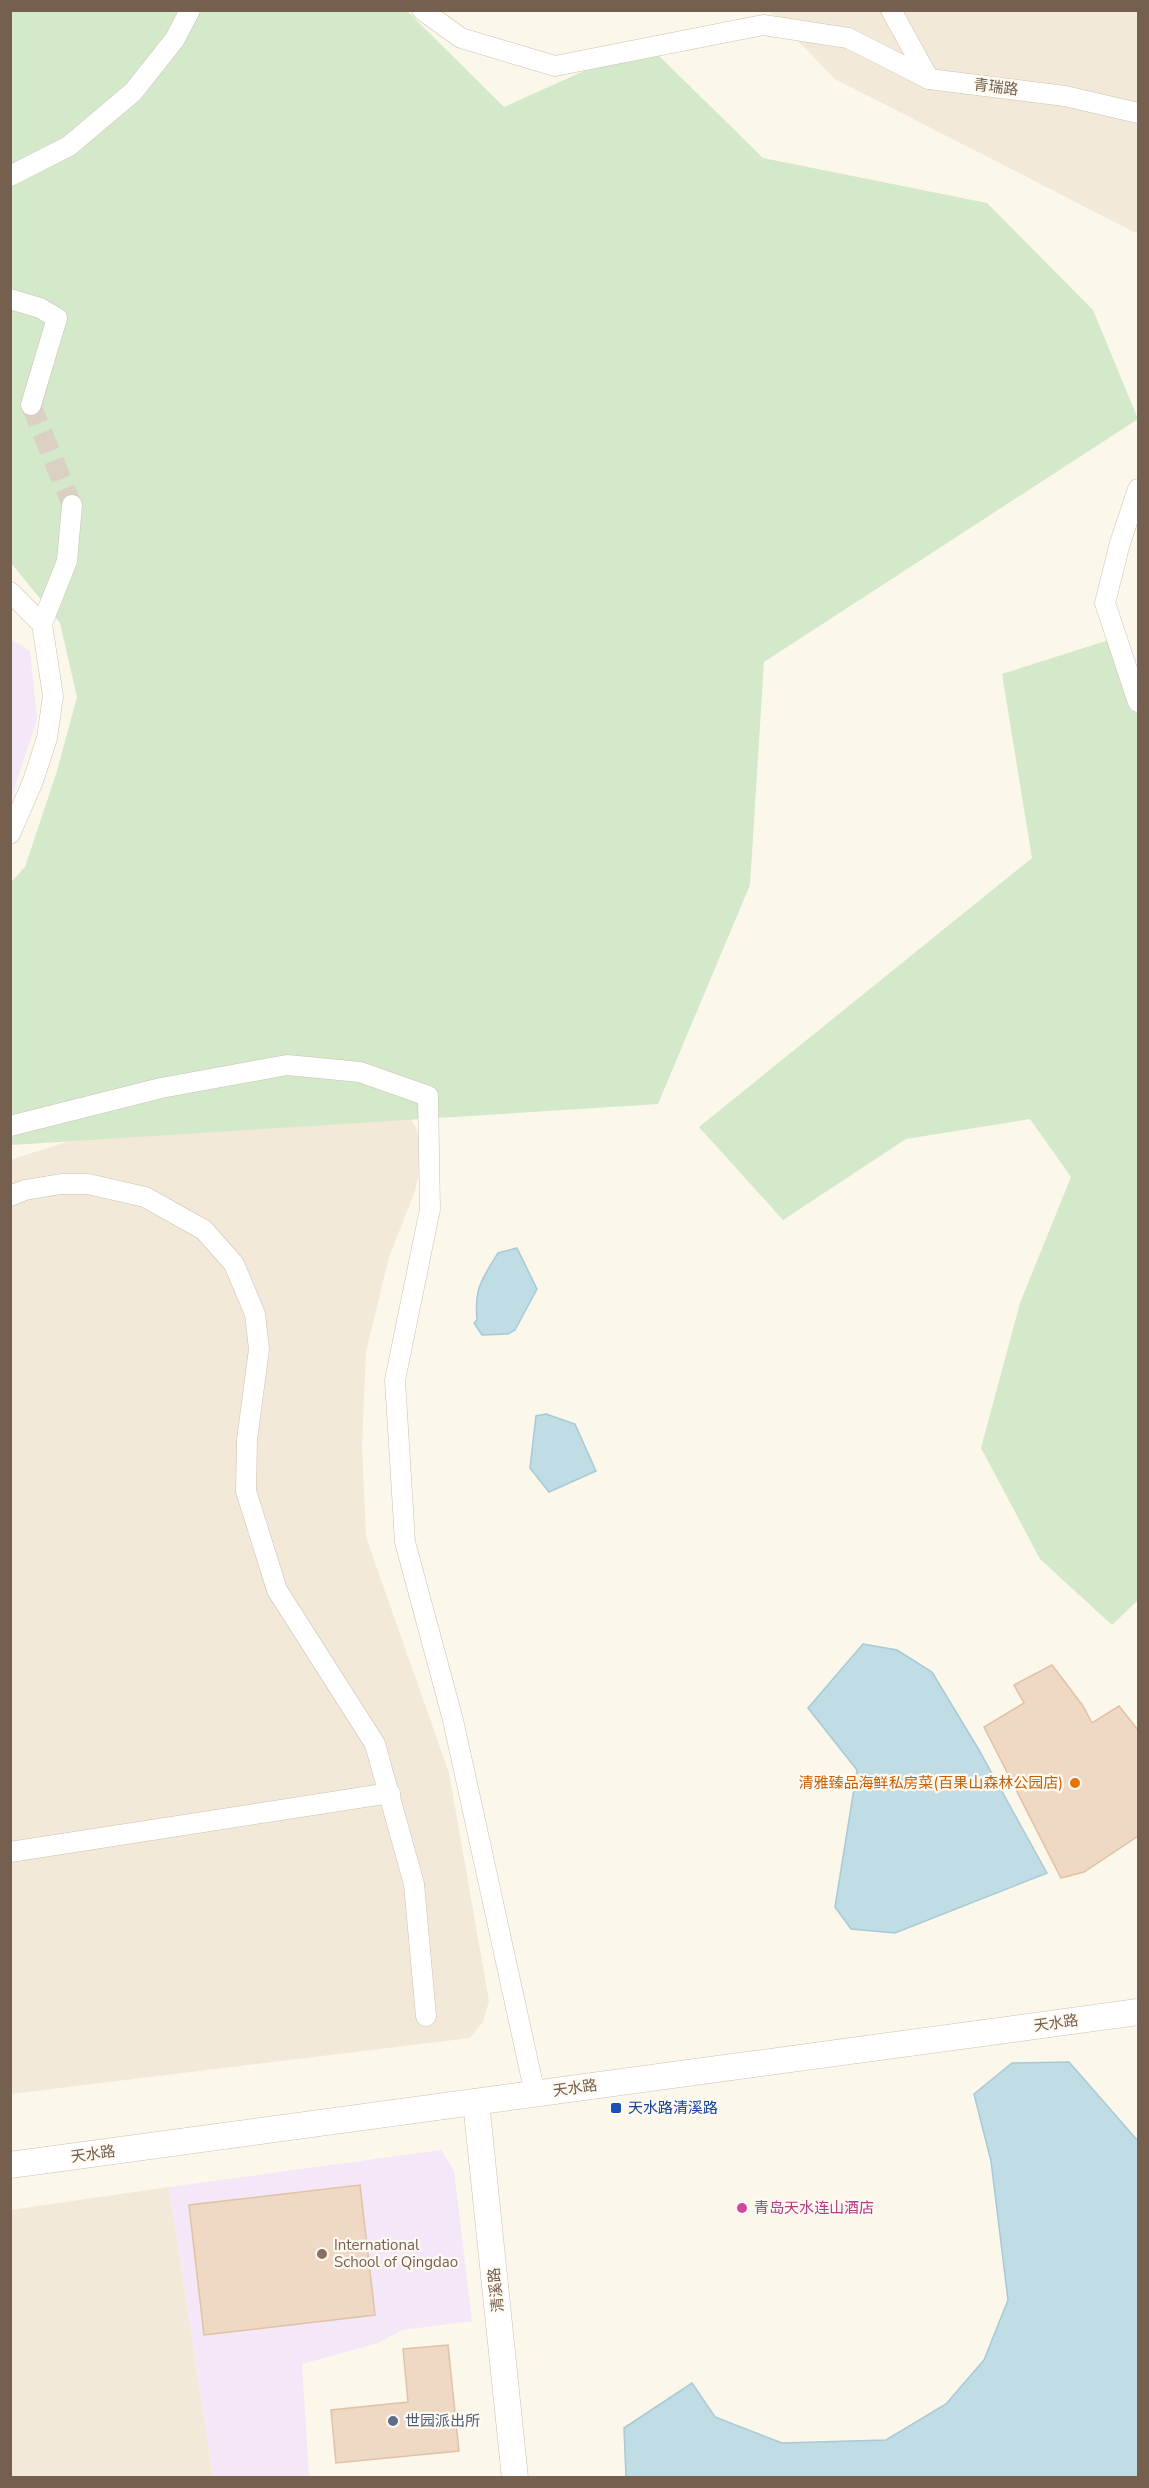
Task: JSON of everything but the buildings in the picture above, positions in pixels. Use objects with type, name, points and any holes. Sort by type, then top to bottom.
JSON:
[{"type":"street","points":[[10,176],[69,146],[133,92],[175,39],[190,10]]},
{"type":"street","name":"青瑞路","points":[[422,10],[461,38],[555,66],[763,25],[848,38],[929,79],[1065,96],[1138,113]]},
{"type":"street","points":[[891,10],[929,79]]},
{"type":"street","points":[[10,299],[40,308],[57,318],[31,405]]},
{"type":"street","points":[[1138,489],[1120,543],[1105,603],[1138,702]]},
{"type":"street","points":[[10,834],[33,781],[47,738],[53,696],[42,624],[67,561],[72,505]]},
{"type":"street","points":[[10,592],[42,624]]},
{"type":"street","points":[[10,1126],[161,1088],[287,1065],[360,1072],[428,1096],[430,1209],[396,1380],[405,1542],[453,1720],[535,2094]]},
{"type":"street","points":[[10,1196],[25,1190],[61,1184],[88,1184],[146,1197],[204,1230],[234,1264],[255,1314],[259,1349],[247,1440],[246,1491],[277,1590],[375,1743],[414,1884],[426,2016]]},
{"type":"street","points":[[10,1852],[390,1793]]},
{"type":"street","name":"天水路","points":[[10,2165],[1138,2012]]},
{"type":"street","name":"清溪路","points":[[476,2102],[515,2478]]},
{"type":"shaded area","points":[[769,11],[1138,11],[1138,234],[835,79]]},
{"type":"shaded area","points":[[11,639],[30,651],[37,719],[11,799]]},
{"type":"shaded area","points":[[402,1107],[416,1127],[423,1155],[415,1191],[389,1257],[366,1352],[362,1446],[366,1537],[449,1773],[489,2001],[483,2022],[470,2038],[11,2094],[10,1160],[160,1112]]},
{"type":"shaded area","name":"International School of Qingdao","points":[[441,2150],[454,2171],[472,2321],[402,2330],[378,2343],[302,2364],[309,2477],[213,2477],[169,2187]]},
{"type":"shaded area","points":[[169,2187],[213,2477],[11,2477],[10,2210]]},
{"type":"green space","points":[[11,11],[407,11],[504,107],[646,43],[763,158],[987,203],[1093,310],[1138,419],[764,662],[750,885],[658,1104],[11,1145],[10,883],[25,867],[57,771],[77,697],[60,623],[11,563]]},
{"type":"green space","points":[[1112,639],[1138,682],[1138,1600],[1112,1625],[1040,1559],[981,1448],[1020,1303],[1071,1177],[1030,1119],[906,1139],[783,1220],[699,1127],[1032,858],[1002,674]]},
{"type":"water","points":[[517,1248],[537,1289],[515,1330],[508,1334],[482,1335],[474,1323],[477,1320],[476,1309],[480,1284],[498,1253]]},
{"type":"water","points":[[546,1414],[575,1424],[596,1471],[549,1492],[530,1468],[536,1416]]},
{"type":"water","points":[[863,1644],[897,1650],[932,1672],[979,1750],[1047,1873],[895,1933],[851,1929],[835,1907],[857,1770],[808,1708]]},
{"type":"water","points":[[1069,2062],[1138,2141],[1138,2477],[626,2477],[624,2428],[692,2383],[715,2417],[782,2443],[886,2440],[946,2404],[984,2360],[1008,2300],[991,2161],[974,2094],[1012,2063]]},
{"type":"tunnel","points":[[31,405],[72,505]]},
{"type":"place","name":"清雅臻品海鲜私房菜(百果山森林公园店)","points":[[1075,1783]]},
{"type":"place","name":"天水路清溪路","points":[[616,2108]]},
{"type":"place","name":"青岛天水连山酒店","points":[[742,2208]]},
{"type":"place","name":"International School of Qingdao","points":[[322,2254]]},
{"type":"place","name":"世园派出所","points":[[393,2421]]}]
